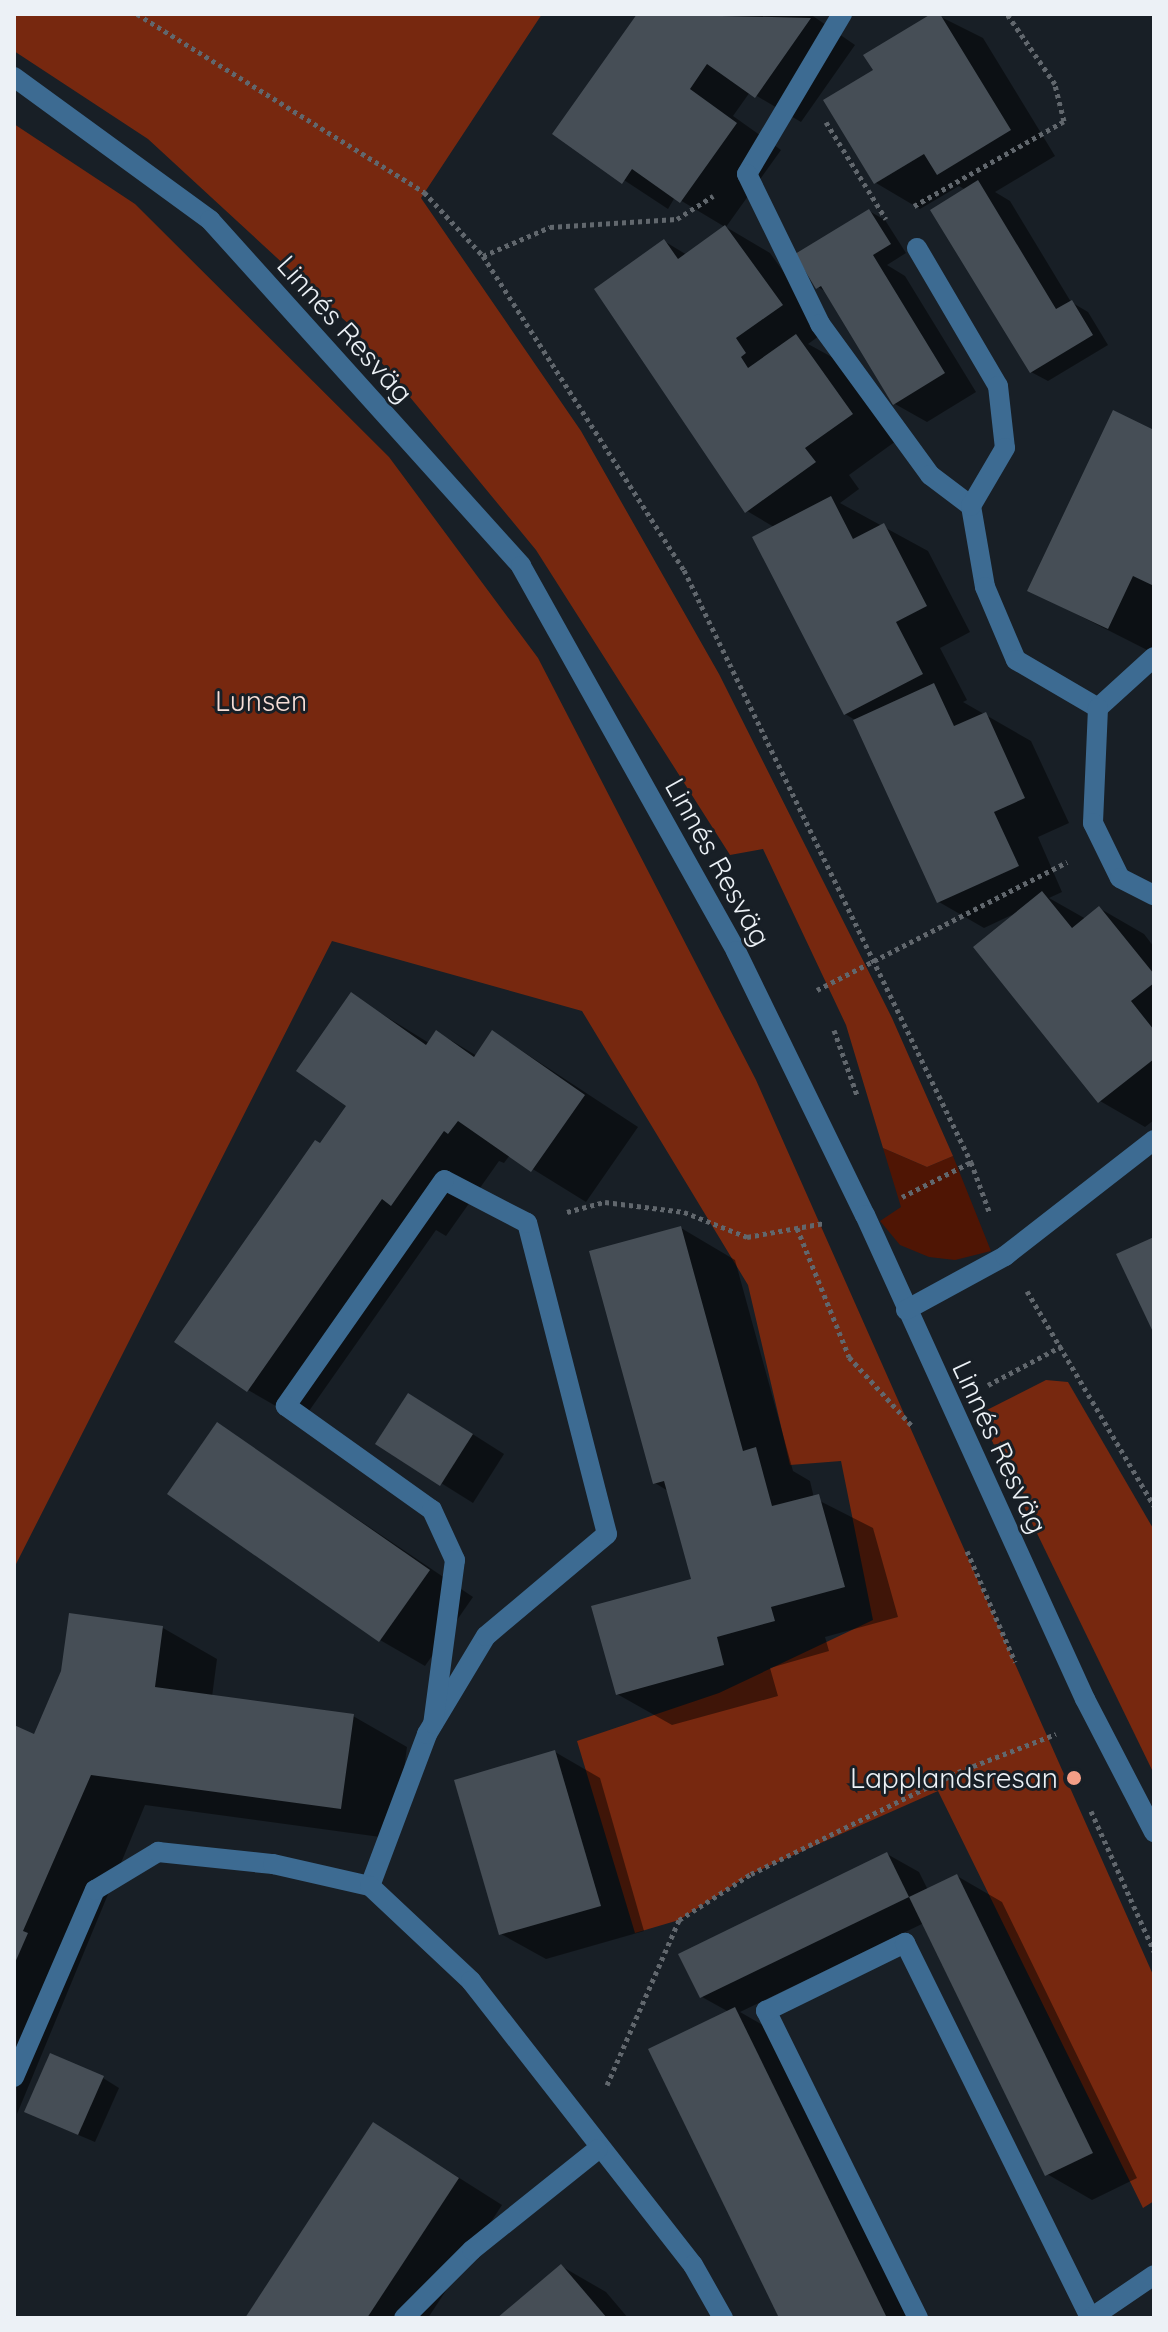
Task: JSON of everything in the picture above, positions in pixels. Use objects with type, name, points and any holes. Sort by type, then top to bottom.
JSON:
[{"type":"street","points":[[842,14],[747,174],[820,324],[930,475],[971,506]]},
{"type":"street","name":"Linnés Resväg","points":[[14,77],[210,220],[521,566],[736,951],[865,1215],[1085,1699],[1154,1832]]},
{"type":"street","points":[[917,248],[998,386],[1005,448],[971,506],[985,587],[1016,660],[1098,708]]},
{"type":"street","points":[[1154,657],[1098,708],[1093,823],[1120,878],[1154,895]]},
{"type":"street","points":[[906,1310],[1005,1256],[1154,1140]]},
{"type":"street","points":[[370,1886],[433,1724],[486,1636],[607,1534],[527,1223],[444,1180],[286,1406],[432,1510],[455,1560],[433,1724]]},
{"type":"street","points":[[14,2077],[95,1890],[158,1852],[273,1864],[370,1886],[471,1981],[592,2141],[693,2265],[723,2318]]},
{"type":"street","points":[[918,2318],[766,2011],[905,1943],[1090,2318],[1154,2275]]},
{"type":"street","points":[[409,2316],[472,2250],[592,2141]]},
{"type":"path","points":[[137,14],[424,192],[483,256],[684,570],[971,1162],[1005,1256],[1154,1506]]},
{"type":"path","points":[[803,83],[888,222],[1064,121],[1055,84],[1007,14]]},
{"type":"path","points":[[483,256],[550,227],[677,219],[747,174]]},
{"type":"path","points":[[817,990],[875,964],[1103,843]]},
{"type":"path","points":[[527,1223],[605,1202],[684,1212],[747,1237],[865,1215],[971,1162]]},
{"type":"path","points":[[592,2141],[679,1920],[765,1867],[958,1772],[1054,1736],[1085,1699]]},
{"type":"path","points":[[1091,1811],[1154,1951]]},
{"type":"shaded area","points":[[883,1148],[927,1167],[953,1156],[991,1251],[955,1260],[929,1257],[900,1245],[880,1221],[901,1207]]},
{"type":"green space","points":[[14,14],[542,14],[421,198],[581,431],[719,674],[892,1018],[953,1156],[927,1167],[883,1148],[846,1025],[763,849],[730,855],[536,550],[353,328],[148,139],[14,51]]},
{"type":"green space","name":"Lunsen","points":[[14,124],[135,204],[389,457],[538,658],[756,1080],[1154,1977],[1154,2201],[1143,2208],[938,1791],[751,1874],[679,1920],[635,1933],[577,1741],[719,1693],[873,1620],[841,1461],[790,1465],[748,1285],[582,1011],[332,941],[14,1568]]},
{"type":"green space","points":[[1046,1380],[1068,1382],[1154,1530],[1154,1774],[979,1414]]},
{"type":"building","points":[[637,14],[811,18],[755,98],[707,64],[690,89],[737,123],[680,203],[632,169],[622,184],[552,134]]},
{"type":"building","points":[[931,14],[940,14],[1011,130],[937,175],[924,154],[874,184],[823,100],[873,70],[863,55]]},
{"type":"building","points":[[978,180],[1056,309],[1072,300],[1093,335],[1030,373],[930,210]]},
{"type":"building","points":[[869,209],[891,244],[873,255],[945,373],[893,405],[821,286],[816,289],[795,254]]},
{"type":"building","points":[[725,225],[783,305],[736,338],[746,353],[741,357],[748,368],[796,334],[853,414],[805,448],[816,462],[745,513],[594,289],[664,239],[678,259]]},
{"type":"building","points":[[1113,410],[1154,430],[1154,586],[1133,576],[1108,629],[1027,591]]},
{"type":"building","points":[[831,496],[853,539],[884,523],[927,606],[896,622],[923,674],[844,715],[752,537]]},
{"type":"building","points":[[934,683],[954,726],[986,712],[1025,798],[994,812],[1019,866],[937,903],[853,720]]},
{"type":"building","points":[[1042,891],[1072,928],[1099,906],[1154,974],[1154,983],[1131,1001],[1154,1030],[1154,1059],[1098,1103],[973,947]]},
{"type":"building","points":[[351,992],[426,1045],[436,1030],[474,1057],[492,1030],[585,1095],[531,1172],[458,1121],[448,1134],[444,1131],[391,1206],[382,1199],[247,1392],[174,1342],[315,1140],[320,1143],[346,1106],[296,1071]]},
{"type":"building","points":[[681,1226],[743,1451],[756,1447],[772,1506],[819,1494],[845,1587],[771,1607],[775,1621],[717,1637],[724,1665],[616,1695],[591,1606],[691,1579],[664,1481],[653,1484],[589,1251]]},
{"type":"building","points":[[1154,1237],[1154,1334],[1116,1254]]},
{"type":"building","points":[[408,1393],[473,1434],[440,1486],[375,1444]]},
{"type":"building","points":[[217,1422],[430,1570],[379,1642],[167,1494]]},
{"type":"building","points":[[69,1613],[163,1626],[155,1687],[354,1714],[341,1809],[91,1775],[23,1931],[28,1933],[14,1965],[14,1725],[34,1734],[61,1671]]},
{"type":"building","points":[[555,1750],[601,1906],[499,1935],[454,1780]]},
{"type":"building","points":[[887,1852],[909,1897],[700,1998],[678,1954]]},
{"type":"building","points":[[957,1874],[1093,2153],[1045,2176],[909,1897]]},
{"type":"building","points":[[735,2007],[887,2318],[779,2318],[648,2049]]},
{"type":"building","points":[[50,2053],[104,2076],[78,2135],[24,2112]]},
{"type":"building","points":[[373,2122],[459,2178],[367,2318],[245,2318]]},
{"type":"building","points":[[561,2264],[607,2318],[497,2318]]},
{"type":"place","name":"Lapplandsresan","points":[[1074,1778]]}]
